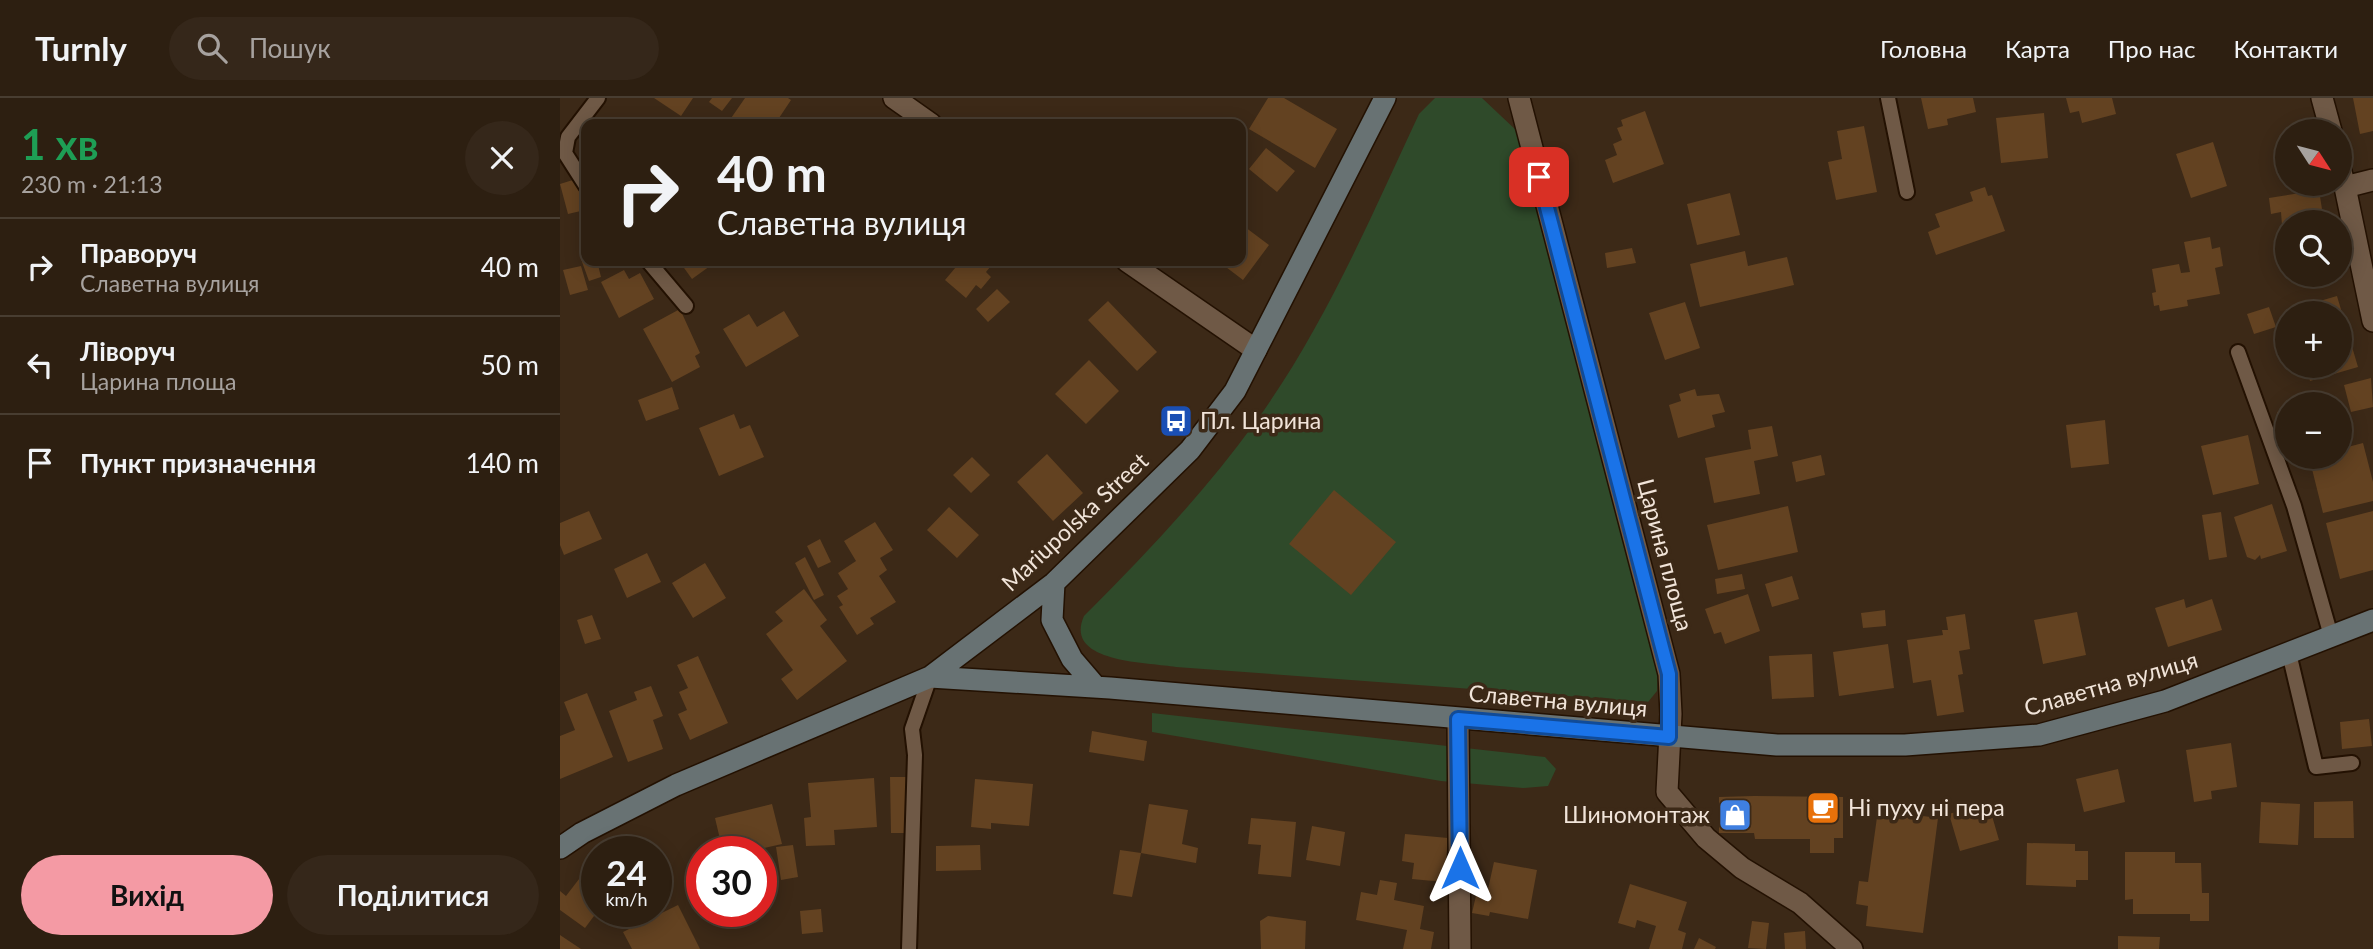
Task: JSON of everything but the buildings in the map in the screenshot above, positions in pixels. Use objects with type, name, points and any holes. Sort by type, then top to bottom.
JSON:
[{"type":"main road","name":"Mariupolska Street","points":[[560,848],[582,833],[676,785],[930,677],[1054,583],[1190,450],[1235,391],[1385,98]]},
{"type":"main road","points":[[1054,583],[1052,620],[1072,659],[1096,687]]},
{"type":"main road","name":"Славетна вулиця","points":[[930,677],[1096,687],[1777,745],[1905,746],[2039,735],[2165,701],[2373,620]]},
{"type":"street","points":[[894,98],[924,119]]},
{"type":"street","name":"Царина площа","points":[[1519,98],[1669,674],[1667,792],[1690,820],[1742,868],[1800,903],[1852,949]]},
{"type":"street","points":[[2322,98],[2327,119]]},
{"type":"street","points":[[2352,179],[2373,180]]},
{"type":"street","points":[[2346,196],[2373,321]]},
{"type":"street","points":[[1134,266],[1256,350]]},
{"type":"street","points":[[1458,719],[1460,949]]},
{"type":"street","points":[[560,839],[582,833]]},
{"type":"lane","points":[[582,119],[598,98]]},
{"type":"lane","points":[[1888,98],[1907,192]]},
{"type":"lane","points":[[581,120],[568,137],[565,153],[581,178]]},
{"type":"lane","points":[[652,266],[686,306]]},
{"type":"lane","points":[[2238,352],[2294,506],[2331,636]]},
{"type":"lane","points":[[2289,653],[2316,767],[2352,763]]},
{"type":"lane","points":[[909,949],[915,755],[912,729],[930,677]]},
{"type":"green space","points":[[1435,98],[1482,98],[1518,132],[1658,674],[1657,691],[1648,702],[1176,667],[1129,661],[1096,651],[1085,643],[1081,631],[1084,616],[1194,499],[1235,450],[1279,388],[1344,273],[1419,114]]},
{"type":"green space","points":[[1152,713],[1545,757],[1556,769],[1548,786],[1523,788],[1441,781],[1152,732]]},
{"type":"place","name":"Пл. Царина","points":[[1176,421]]},
{"type":"place","name":"Ні пуху ні пера","points":[[1823,808]]},
{"type":"place","name":"Шиномонтаж","points":[[1735,815]]},
{"type":"route","points":[[1460,868],[1458,719],[1669,737],[1669,674],[1539,177]]}]
